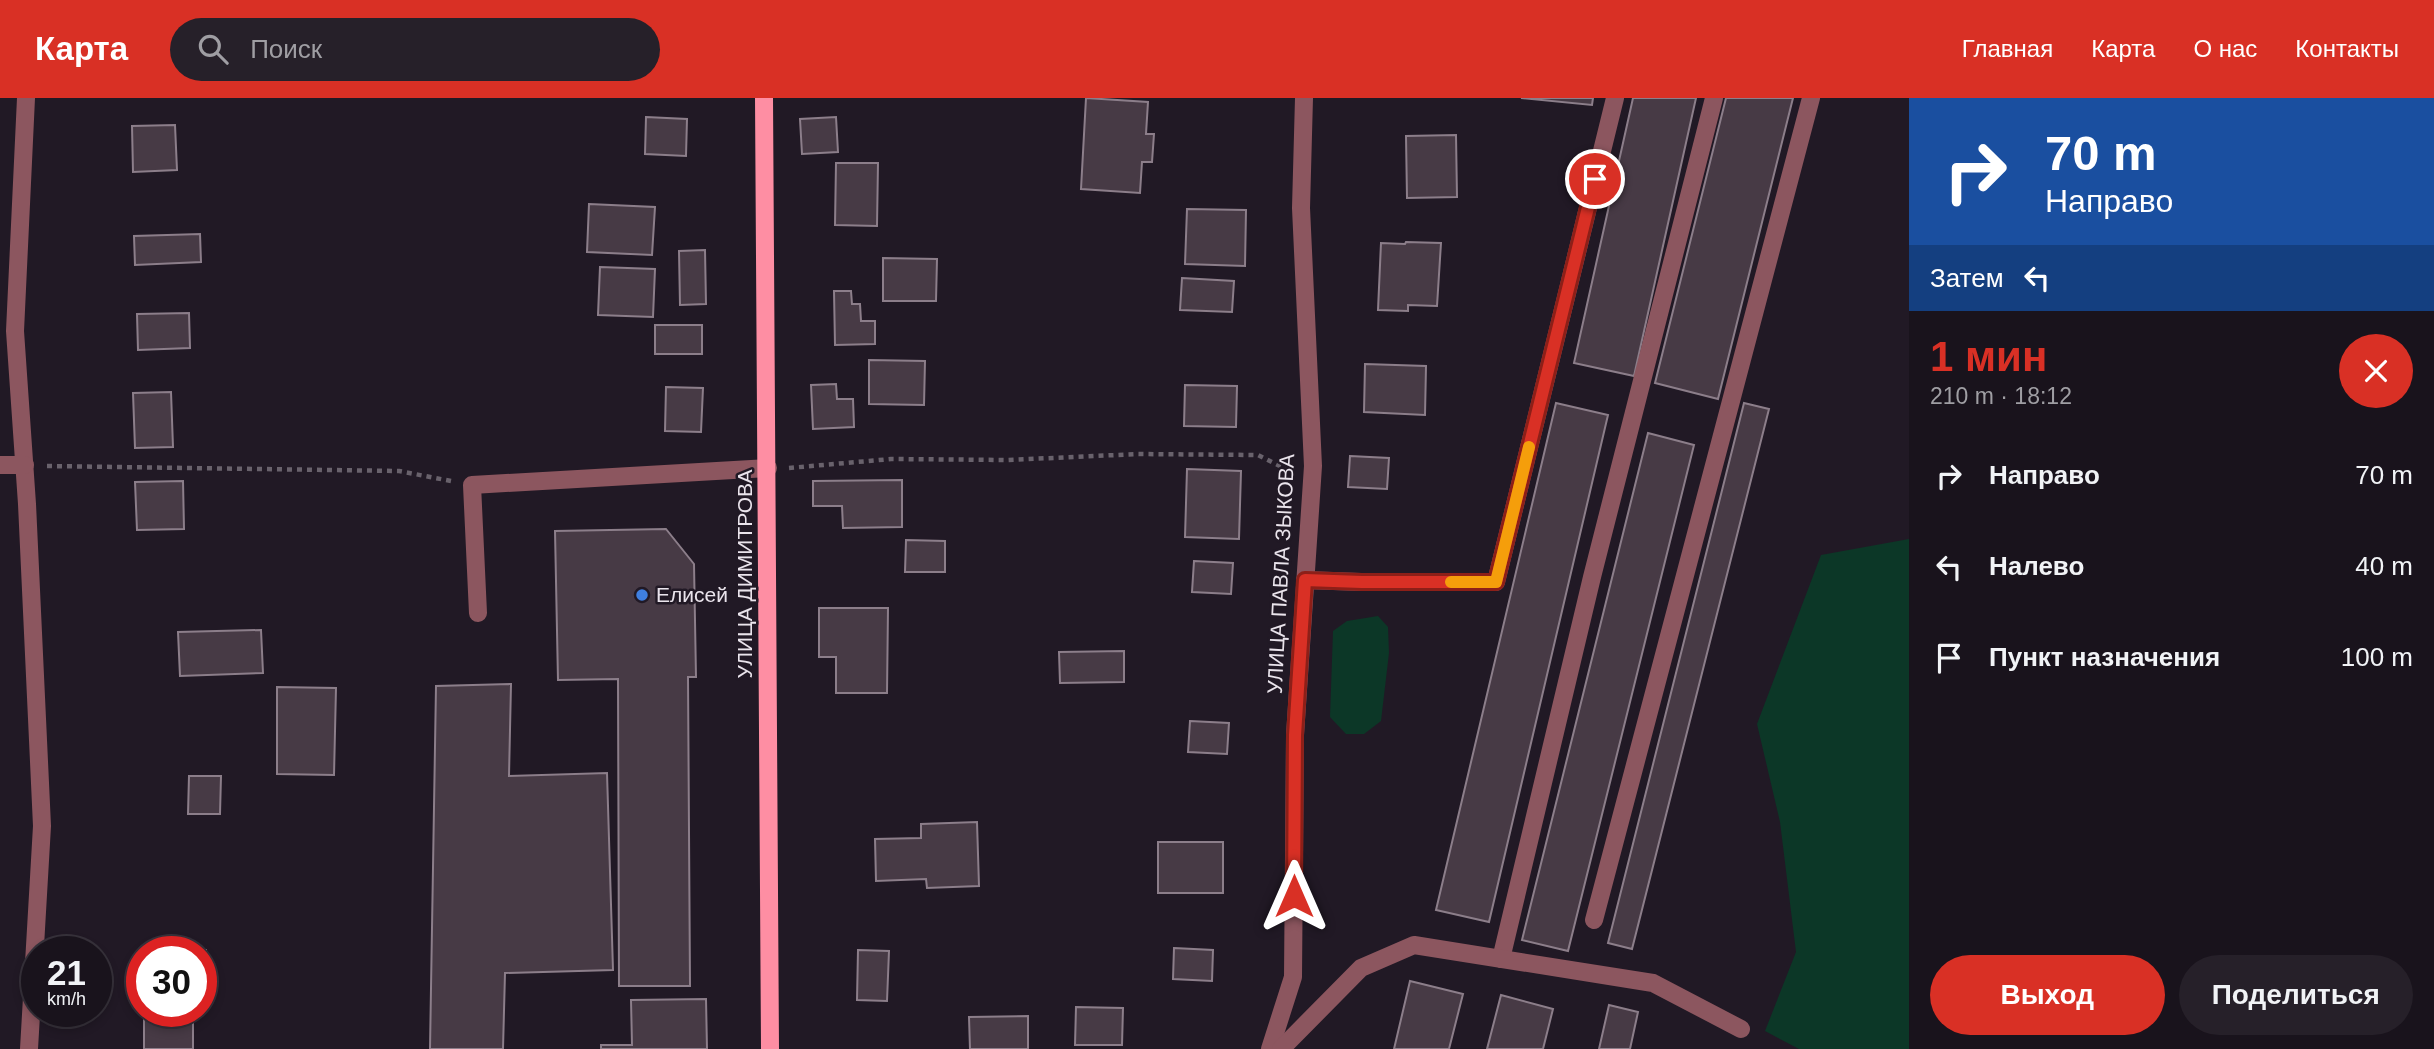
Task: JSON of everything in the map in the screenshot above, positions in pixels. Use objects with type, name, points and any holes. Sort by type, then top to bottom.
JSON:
[{"type":"main road","name":"УЛИЦА ДИМИТРОВА","points":[[764,98],[770,1049]]},
{"type":"street","points":[[26,98],[15,331],[25,465],[42,826],[29,1049]]},
{"type":"street","name":"УЛИЦА ПАВЛА ЗЫКОВА","points":[[1270,1049],[1293,977],[1295,735],[1312,466],[1301,208],[1304,98]]},
{"type":"street","points":[[1305,580],[1496,582],[1615,98]]},
{"type":"street","points":[[1501,959],[1592,578],[1714,98]]},
{"type":"street","points":[[1594,920],[1811,98]]},
{"type":"street","points":[[0,466],[25,465]]},
{"type":"street","points":[[478,613],[472,485],[768,468]]},
{"type":"street","points":[[1281,1049],[1361,968],[1414,945],[1653,983],[1741,1029]]},
{"type":"path","points":[[786,469],[891,459],[1008,460],[1138,454],[1258,455],[1282,467],[1312,466]]},
{"type":"path","points":[[25,465],[399,471],[472,485]]},
{"type":"green space","points":[[1909,539],[1909,1049],[1799,1049],[1765,1031],[1796,952],[1780,822],[1757,724],[1821,555]]},
{"type":"green space","points":[[1378,616],[1388,627],[1389,653],[1381,721],[1364,734],[1346,734],[1330,717],[1333,631],[1347,621]]},
{"type":"building","points":[[1086,98],[1148,102],[1146,134],[1154,134],[1152,162],[1142,162],[1140,193],[1081,189]]},
{"type":"building","points":[[1521,98],[1593,98],[1592,105]]},
{"type":"building","points":[[1633,98],[1696,98],[1634,376],[1574,363]]},
{"type":"building","points":[[1726,98],[1793,98],[1718,399],[1655,383]]},
{"type":"building","points":[[646,117],[687,119],[686,156],[645,154]]},
{"type":"building","points":[[836,117],[838,152],[802,154],[800,119]]},
{"type":"building","points":[[175,125],[177,170],[133,172],[132,126]]},
{"type":"building","points":[[1456,135],[1457,197],[1407,198],[1406,136]]},
{"type":"building","points":[[836,163],[878,163],[877,226],[835,225]]},
{"type":"building","points":[[589,204],[655,207],[652,255],[587,252]]},
{"type":"building","points":[[1187,209],[1246,210],[1245,266],[1185,264]]},
{"type":"building","points":[[200,234],[201,262],[135,265],[134,236]]},
{"type":"building","points":[[1381,243],[1441,243],[1437,306],[1408,305],[1408,311],[1378,310]]},
{"type":"building","points":[[705,250],[706,304],[680,305],[679,251]]},
{"type":"building","points":[[883,258],[937,259],[936,301],[883,301]]},
{"type":"building","points":[[600,267],[655,269],[653,317],[598,315]]},
{"type":"building","points":[[1182,278],[1234,281],[1232,312],[1180,310]]},
{"type":"building","points":[[834,291],[851,291],[852,304],[860,304],[861,321],[875,321],[875,344],[835,345]]},
{"type":"building","points":[[189,313],[190,348],[138,350],[137,314]]},
{"type":"building","points":[[655,325],[702,325],[702,354],[655,354]]},
{"type":"building","points":[[869,360],[925,361],[924,405],[869,404]]},
{"type":"building","points":[[1365,364],[1426,366],[1425,415],[1364,412]]},
{"type":"building","points":[[836,384],[837,399],[853,399],[854,427],[813,429],[811,385]]},
{"type":"building","points":[[1185,385],[1237,386],[1236,427],[1184,426]]},
{"type":"building","points":[[666,387],[703,388],[701,432],[665,431]]},
{"type":"building","points":[[171,392],[173,447],[135,448],[133,393]]},
{"type":"building","points":[[1556,403],[1608,415],[1489,922],[1436,910]]},
{"type":"building","points":[[1744,403],[1769,409],[1632,949],[1608,943]]},
{"type":"building","points":[[1648,433],[1694,445],[1568,951],[1522,940]]},
{"type":"building","points":[[1350,456],[1389,458],[1387,489],[1348,487]]},
{"type":"building","points":[[1187,469],[1241,471],[1239,539],[1185,537]]},
{"type":"building","points":[[902,480],[902,527],[843,528],[842,506],[813,506],[813,481]]},
{"type":"building","points":[[183,481],[184,529],[137,530],[135,482]]},
{"type":"building","points":[[666,529],[694,564],[696,677],[688,677],[690,986],[619,986],[618,679],[558,680],[555,531]]},
{"type":"building","points":[[906,540],[945,541],[945,572],[905,572]]},
{"type":"building","points":[[1194,561],[1233,563],[1231,594],[1192,592]]},
{"type":"building","points":[[819,608],[888,608],[887,693],[836,693],[836,657],[819,657]]},
{"type":"building","points":[[261,630],[263,673],[180,676],[178,632]]},
{"type":"building","points":[[1124,651],[1124,682],[1060,683],[1059,652]]},
{"type":"building","points":[[511,684],[509,776],[607,773],[613,970],[505,973],[503,1049],[430,1049],[436,686]]},
{"type":"building","points":[[277,687],[336,688],[334,775],[277,774]]},
{"type":"building","points":[[1190,721],[1229,723],[1227,754],[1188,752]]},
{"type":"building","points":[[189,776],[221,776],[220,814],[188,814]]},
{"type":"building","points":[[977,822],[979,886],[927,888],[926,879],[876,881],[875,839],[921,838],[921,824]]},
{"type":"building","points":[[1158,842],[1223,842],[1223,893],[1158,893]]},
{"type":"building","points":[[1174,948],[1213,950],[1212,981],[1173,979]]},
{"type":"building","points":[[858,950],[889,951],[887,1001],[857,1000]]},
{"type":"building","points":[[1410,981],[1463,994],[1449,1049],[1394,1049]]},
{"type":"building","points":[[1501,995],[1553,1009],[1543,1049],[1487,1049]]},
{"type":"building","points":[[706,999],[707,1049],[601,1049],[601,1045],[632,1045],[631,1000]]},
{"type":"building","points":[[1609,1005],[1638,1012],[1630,1049],[1599,1049]]},
{"type":"building","points":[[1076,1007],[1123,1008],[1122,1045],[1075,1045]]},
{"type":"building","points":[[1028,1016],[1028,1049],[970,1049],[969,1017]]},
{"type":"building","points":[[144,1027],[193,1027],[193,1049],[144,1049]]},
{"type":"slow traffic","points":[[1451,582],[1496,582],[1529,447]]},
{"type":"place","name":"Елисей","points":[[642,595]]},
{"type":"route","points":[[1294,896],[1295,735],[1305,580],[1496,582],[1595,179]]}]
